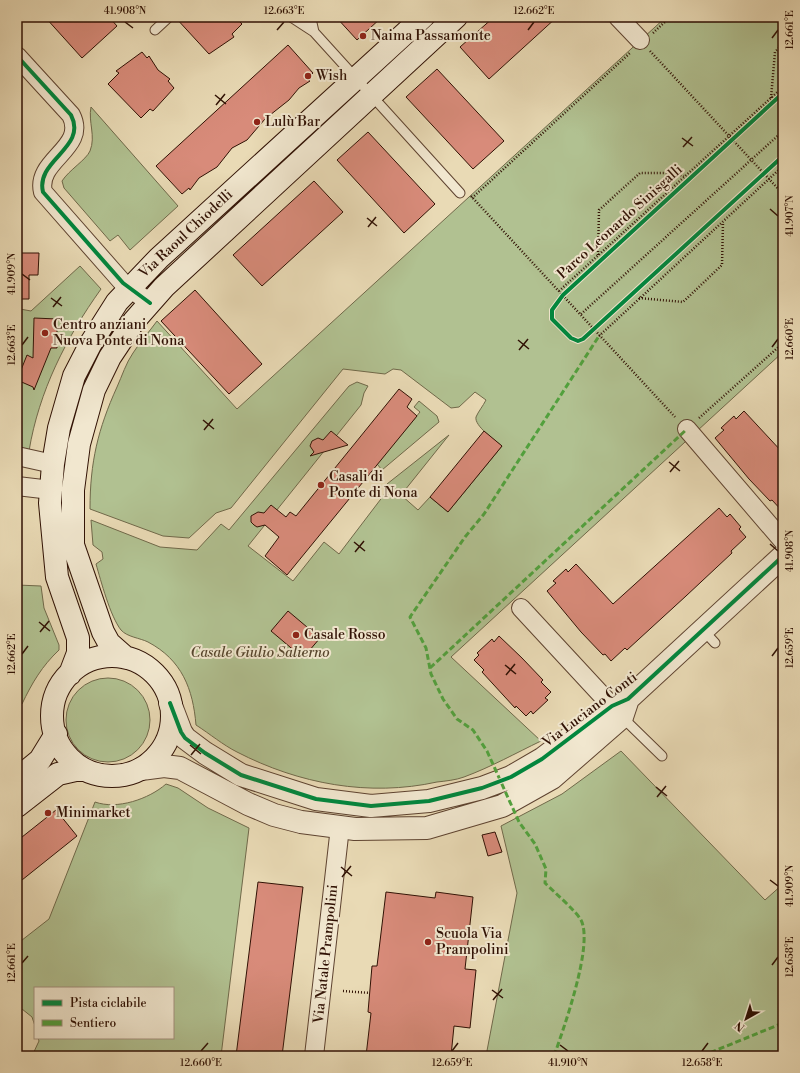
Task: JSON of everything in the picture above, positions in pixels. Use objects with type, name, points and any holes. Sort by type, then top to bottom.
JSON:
[{"type":"main road","name":"Via Raoul Chiodelli","points":[[70,674],[78,653],[78,638],[57,577],[50,503],[53,464],[59,428],[74,376],[91,343],[117,302],[159,258],[423,17]]},
{"type":"main road","name":"Via Raoul Chiodelli","points":[[126,658],[109,643],[103,632],[72,545],[73,490],[79,444],[94,390],[110,357],[134,321],[174,277],[456,17]]},
{"type":"main road","name":"Via Luciano Conti","points":[[141,769],[164,766],[180,768],[241,801],[274,814],[301,822],[347,828],[427,828],[502,806],[547,781],[621,707],[709,636],[783,556]]},
{"type":"main road","points":[[108,656],[126,658],[138,661],[152,669],[161,680],[170,703],[171,721],[165,738],[156,755],[141,769],[124,777],[93,775],[80,769],[68,760],[61,748],[56,734],[53,715],[55,698],[70,674],[82,664],[95,658],[108,656]]},
{"type":"main road","name":"Via Luciano Conti","points":[[170,703],[181,732],[185,738],[235,772],[255,781],[316,799],[371,806],[429,801],[482,788],[511,777],[621,707]]},
{"type":"main road","points":[[17,779],[40,760],[56,734]]},
{"type":"main road","points":[[17,806],[58,774],[80,769]]},
{"type":"street","points":[[618,17],[641,42]]},
{"type":"street","points":[[17,56],[71,115],[75,126],[75,132],[71,142],[45,172],[42,179],[43,192],[123,283],[150,303]]},
{"type":"street","points":[[687,429],[783,541]]},
{"type":"street","points":[[17,456],[53,464]]},
{"type":"street","points":[[17,486],[51,490]]},
{"type":"street","name":"Via Luciano Conti","points":[[521,608],[621,707]]},
{"type":"street","points":[[347,828],[357,804]]},
{"type":"street","name":"Via Natale Prampolini","points":[[314,1056],[347,828]]},
{"type":"lane","points":[[155,30],[169,17]]},
{"type":"lane","points":[[291,17],[314,32],[460,193]]},
{"type":"lane","points":[[307,17],[312,23],[314,32]]},
{"type":"lane","points":[[621,707],[662,756]]},
{"type":"path","points":[[670,17],[641,42],[783,194]]},
{"type":"path","points":[[771,98],[774,52],[783,44]]},
{"type":"path","points":[[585,275],[731,137],[783,93]]},
{"type":"path","points":[[582,314],[783,130]]},
{"type":"path","points":[[599,336],[783,166]]},
{"type":"path","points":[[759,179],[769,169]]},
{"type":"path","points":[[598,256],[599,210],[640,173],[672,173],[685,176]]},
{"type":"path","points":[[640,298],[683,302],[722,265],[722,221]]},
{"type":"path","points":[[562,297],[569,290]]},
{"type":"path","points":[[593,331],[600,325]]},
{"type":"path","points":[[687,429],[783,343]]},
{"type":"path","points":[[343,991],[370,993]]},
{"type":"green space","name":"Casale Giulio Salierno","points":[[666,17],[783,17],[783,352],[451,657],[541,741],[461,778],[411,786],[386,788],[360,788],[310,780],[261,763],[222,743],[196,725],[192,699],[184,677],[177,667],[160,649],[148,642],[130,636],[121,630],[117,624],[106,598],[96,564],[103,559],[102,552],[93,545],[91,520],[160,547],[197,550],[221,524],[229,530],[349,386],[357,382],[368,386],[364,393],[361,405],[248,546],[293,581],[324,542],[339,554],[390,487],[387,484],[449,435],[401,495],[418,510],[430,497],[448,512],[502,446],[486,433],[476,421],[476,417],[486,400],[475,392],[459,407],[451,408],[401,370],[393,369],[385,374],[343,369],[231,508],[216,513],[189,538],[163,536],[90,509],[90,492],[96,446],[110,402],[126,365],[157,321],[237,409]]},
{"type":"green space","points":[[91,107],[178,206],[130,250],[118,235],[110,241],[64,188],[62,181],[90,151],[92,145],[90,118]]},
{"type":"green space","points":[[80,266],[101,289],[65,346],[47,386],[29,451],[17,447],[17,331],[20,309],[31,311]]},
{"type":"green space","points":[[419,401],[437,416],[439,422],[382,470],[377,464],[420,412],[414,407]]},
{"type":"green space","points":[[17,585],[41,586],[44,608],[59,645],[59,650],[47,662],[38,675],[22,704],[17,704]]},
{"type":"green space","points":[[108,678],[116,679],[131,685],[143,697],[149,712],[149,728],[143,743],[131,755],[116,761],[108,762],[100,761],[85,755],[73,743],[67,728],[66,720],[67,712],[73,697],[85,685],[100,679]]},
{"type":"green space","points":[[621,751],[765,900],[783,884],[783,1056],[486,1056],[517,893],[501,826],[562,794]]},
{"type":"green space","points":[[166,784],[178,788],[208,808],[249,828],[221,1056],[32,1056],[39,1041],[38,1039],[174,1039],[174,987],[34,987],[34,1023],[32,1017],[17,1005],[17,944],[49,919],[95,802],[113,805],[123,804],[142,798]]},
{"type":"building","points":[[45,17],[109,17],[117,26],[82,58]]},
{"type":"building","points":[[175,17],[235,17],[242,24],[232,34],[234,37],[209,54]]},
{"type":"building","points":[[336,17],[382,17],[357,40]]},
{"type":"building","points":[[494,17],[557,17],[489,79],[460,47]]},
{"type":"building","points":[[288,45],[313,73],[307,79],[310,81],[299,88],[289,100],[265,119],[247,140],[232,148],[217,167],[199,178],[190,190],[189,188],[182,194],[156,166]]},
{"type":"building","points":[[142,52],[147,58],[149,56],[158,70],[170,79],[168,81],[174,88],[153,111],[150,109],[141,118],[108,84],[119,73],[116,71]]},
{"type":"building","points":[[437,69],[504,141],[473,169],[406,97]]},
{"type":"building","points":[[368,132],[435,204],[404,233],[337,160]]},
{"type":"building","points":[[314,181],[343,212],[262,286],[233,255]]},
{"type":"building","points":[[17,253],[39,253],[38,275],[29,275],[29,299],[17,299]]},
{"type":"building","points":[[195,290],[262,364],[229,394],[161,321]]},
{"type":"building","points":[[34,318],[57,319],[57,348],[51,348],[34,390],[33,387],[17,380],[27,355],[33,358]]},
{"type":"building","points":[[399,389],[412,399],[407,407],[417,416],[287,575],[265,556],[279,537],[265,525],[257,527],[254,525],[251,522],[251,516],[258,512],[264,513],[271,505],[286,517],[290,512],[296,516]]},
{"type":"building","points":[[744,411],[783,453],[783,512],[749,479],[715,438],[724,430],[721,428],[734,416],[736,419]]},
{"type":"building","points":[[331,431],[348,445],[310,456],[314,452],[310,446],[312,441],[318,438],[323,440]]},
{"type":"building","points":[[484,431],[502,446],[448,512],[430,497]]},
{"type":"building","points":[[719,508],[727,517],[730,514],[741,527],[739,529],[746,537],[731,551],[732,553],[686,596],[627,650],[625,648],[611,661],[605,654],[603,655],[581,632],[547,591],[556,583],[553,581],[566,569],[568,572],[576,564],[613,604]]},
{"type":"building","name":"Casale Rosso","points":[[288,611],[320,638],[303,658],[271,631]]},
{"type":"building","points":[[499,636],[543,680],[541,682],[551,692],[545,698],[548,700],[533,714],[531,711],[526,716],[516,706],[515,708],[482,672],[484,670],[474,660],[479,655],[477,653],[492,639],[494,642]]},
{"type":"building","points":[[56,810],[77,836],[17,884],[17,841]]},
{"type":"building","points":[[495,832],[502,852],[488,856],[482,835]]},
{"type":"building","points":[[258,882],[303,887],[282,1056],[236,1056]]},
{"type":"building","points":[[386,892],[435,898],[436,892],[473,897],[465,969],[476,970],[470,1028],[454,1026],[451,1056],[366,1056],[371,1013],[368,1012],[372,966],[377,966]]},
{"type":"marked path","points":[[554,1056],[570,1008],[581,967],[584,948],[584,932],[581,920],[545,883],[546,869],[535,844],[519,822],[487,751],[473,730],[457,719],[443,699],[431,674],[426,648],[410,617],[465,537],[484,514],[599,336]]},
{"type":"marked path","points":[[430,668],[687,429]]},
{"type":"marked path","points":[[702,1056],[783,1023]]},
{"type":"cycle path","points":[[17,56],[71,115],[74,126],[73,136],[68,145],[46,171],[43,181],[43,192],[123,283],[150,303]]},
{"type":"cycle path","name":"Parco Leonardo Sinisgalli","points":[[783,93],[563,295],[552,310],[552,319],[571,338],[578,341],[583,339],[783,156]]},
{"type":"cycle path","points":[[170,703],[181,732],[185,738],[205,753],[241,775],[316,799],[371,806],[429,801],[482,788],[511,777],[542,759],[612,706],[628,699],[783,556]]},
{"type":"place","name":"Naima Passamonte","points":[[363,36]]},
{"type":"place","name":"Wish","points":[[308,76]]},
{"type":"place","name":"Lulù Bar","points":[[257,122]]},
{"type":"place","name":"Centro anziani Nuova Ponte di Nona","points":[[45,333]]},
{"type":"place","name":"Casali di Ponte di Nona","points":[[321,485]]},
{"type":"place","name":"Casale Rosso","points":[[296,635]]},
{"type":"place","name":"Minimarket","points":[[48,813]]},
{"type":"place","name":"Scuola Via Prampolini","points":[[428,942]]}]
